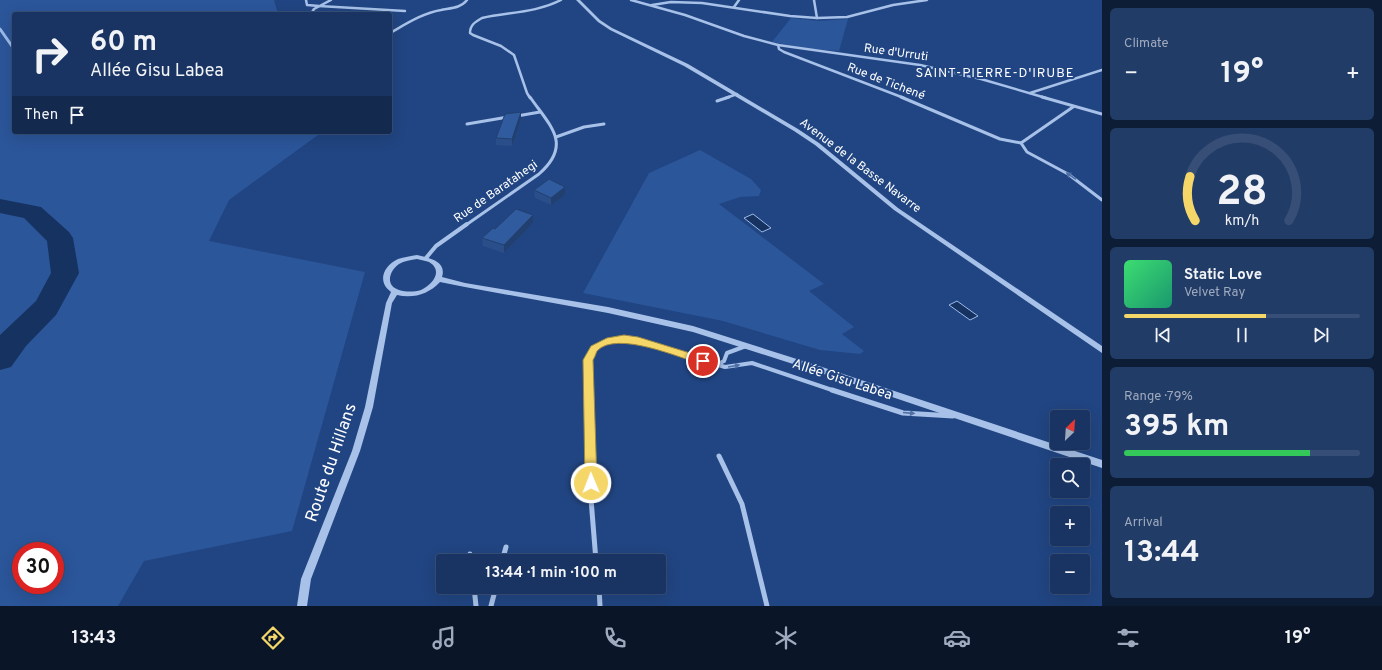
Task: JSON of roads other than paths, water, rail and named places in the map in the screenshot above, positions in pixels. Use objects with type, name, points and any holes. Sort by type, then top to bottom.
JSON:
[{"type":"street","points":[[306,0],[307,5],[319,7],[405,11]]},
{"type":"street","points":[[312,12],[314,9],[331,0]]},
{"type":"street","points":[[392,32],[422,16],[458,6],[467,0]]},
{"type":"street","points":[[561,0],[550,6],[536,10],[482,18],[475,22],[470,28],[470,33],[501,46],[514,55],[518,63],[523,84],[556,137],[584,127],[604,124]]},
{"type":"street","name":"Avenue de la Basse Navarre","points":[[578,0],[599,21],[611,29],[686,65],[737,94],[817,144],[896,209],[1102,350]]},
{"type":"street","name":"Rue de Tichené","points":[[631,0],[684,15],[744,36],[778,45],[779,50],[930,108],[1000,139],[1022,145],[1027,152],[1068,174],[1102,200]]},
{"type":"street","points":[[734,7],[739,0]]},
{"type":"street","points":[[814,0],[817,18]]},
{"type":"street","points":[[652,6],[662,3],[702,3],[790,16],[817,18],[847,17],[893,5],[927,0]]},
{"type":"street","name":"Rue d'Urruti","points":[[778,45],[941,69],[1072,107],[1102,114]]},
{"type":"street","points":[[1030,94],[1102,70]]},
{"type":"street","points":[[717,101],[737,94]]},
{"type":"street","points":[[1022,145],[1072,107]]},
{"type":"street","points":[[467,124],[540,112]]},
{"type":"street","name":"Rue de Baratahegi","points":[[426,258],[436,246],[546,168],[556,155],[558,149],[556,137]]},
{"type":"street","points":[[416,257],[426,258],[436,263],[440,270],[439,279],[434,286],[421,293],[405,295],[395,292],[389,288],[385,282],[389,268],[406,258],[416,257]]},
{"type":"street","points":[[439,279],[660,321],[693,329],[1102,464]]},
{"type":"street","name":"Route du Hillans","points":[[302,606],[306,579],[356,451],[365,422],[389,303],[395,292]]},
{"type":"street","name":"Allée Gisu Labea","points":[[595,554],[591,498],[588,360],[594,348],[607,341],[624,339],[638,341],[725,367],[752,363],[903,413],[962,417]]},
{"type":"street","points":[[716,365],[724,361],[727,354],[747,346]]},
{"type":"street","points":[[719,456],[742,504],[767,606]]},
{"type":"street","points":[[504,554],[506,547]]},
{"type":"street","points":[[475,594],[476,606]]},
{"type":"street","points":[[492,606],[495,594]]},
{"type":"street","points":[[599,594],[600,606]]},
{"type":"waterway","points":[[0,29],[12,46]]},
{"type":"waterway","points":[[0,206],[32,212],[60,238],[65,273],[46,308],[15,338],[0,358]]},
{"type":"district","name":"SAINT-PIERRE-D'IRUBE","points":[[995,74]]}]
